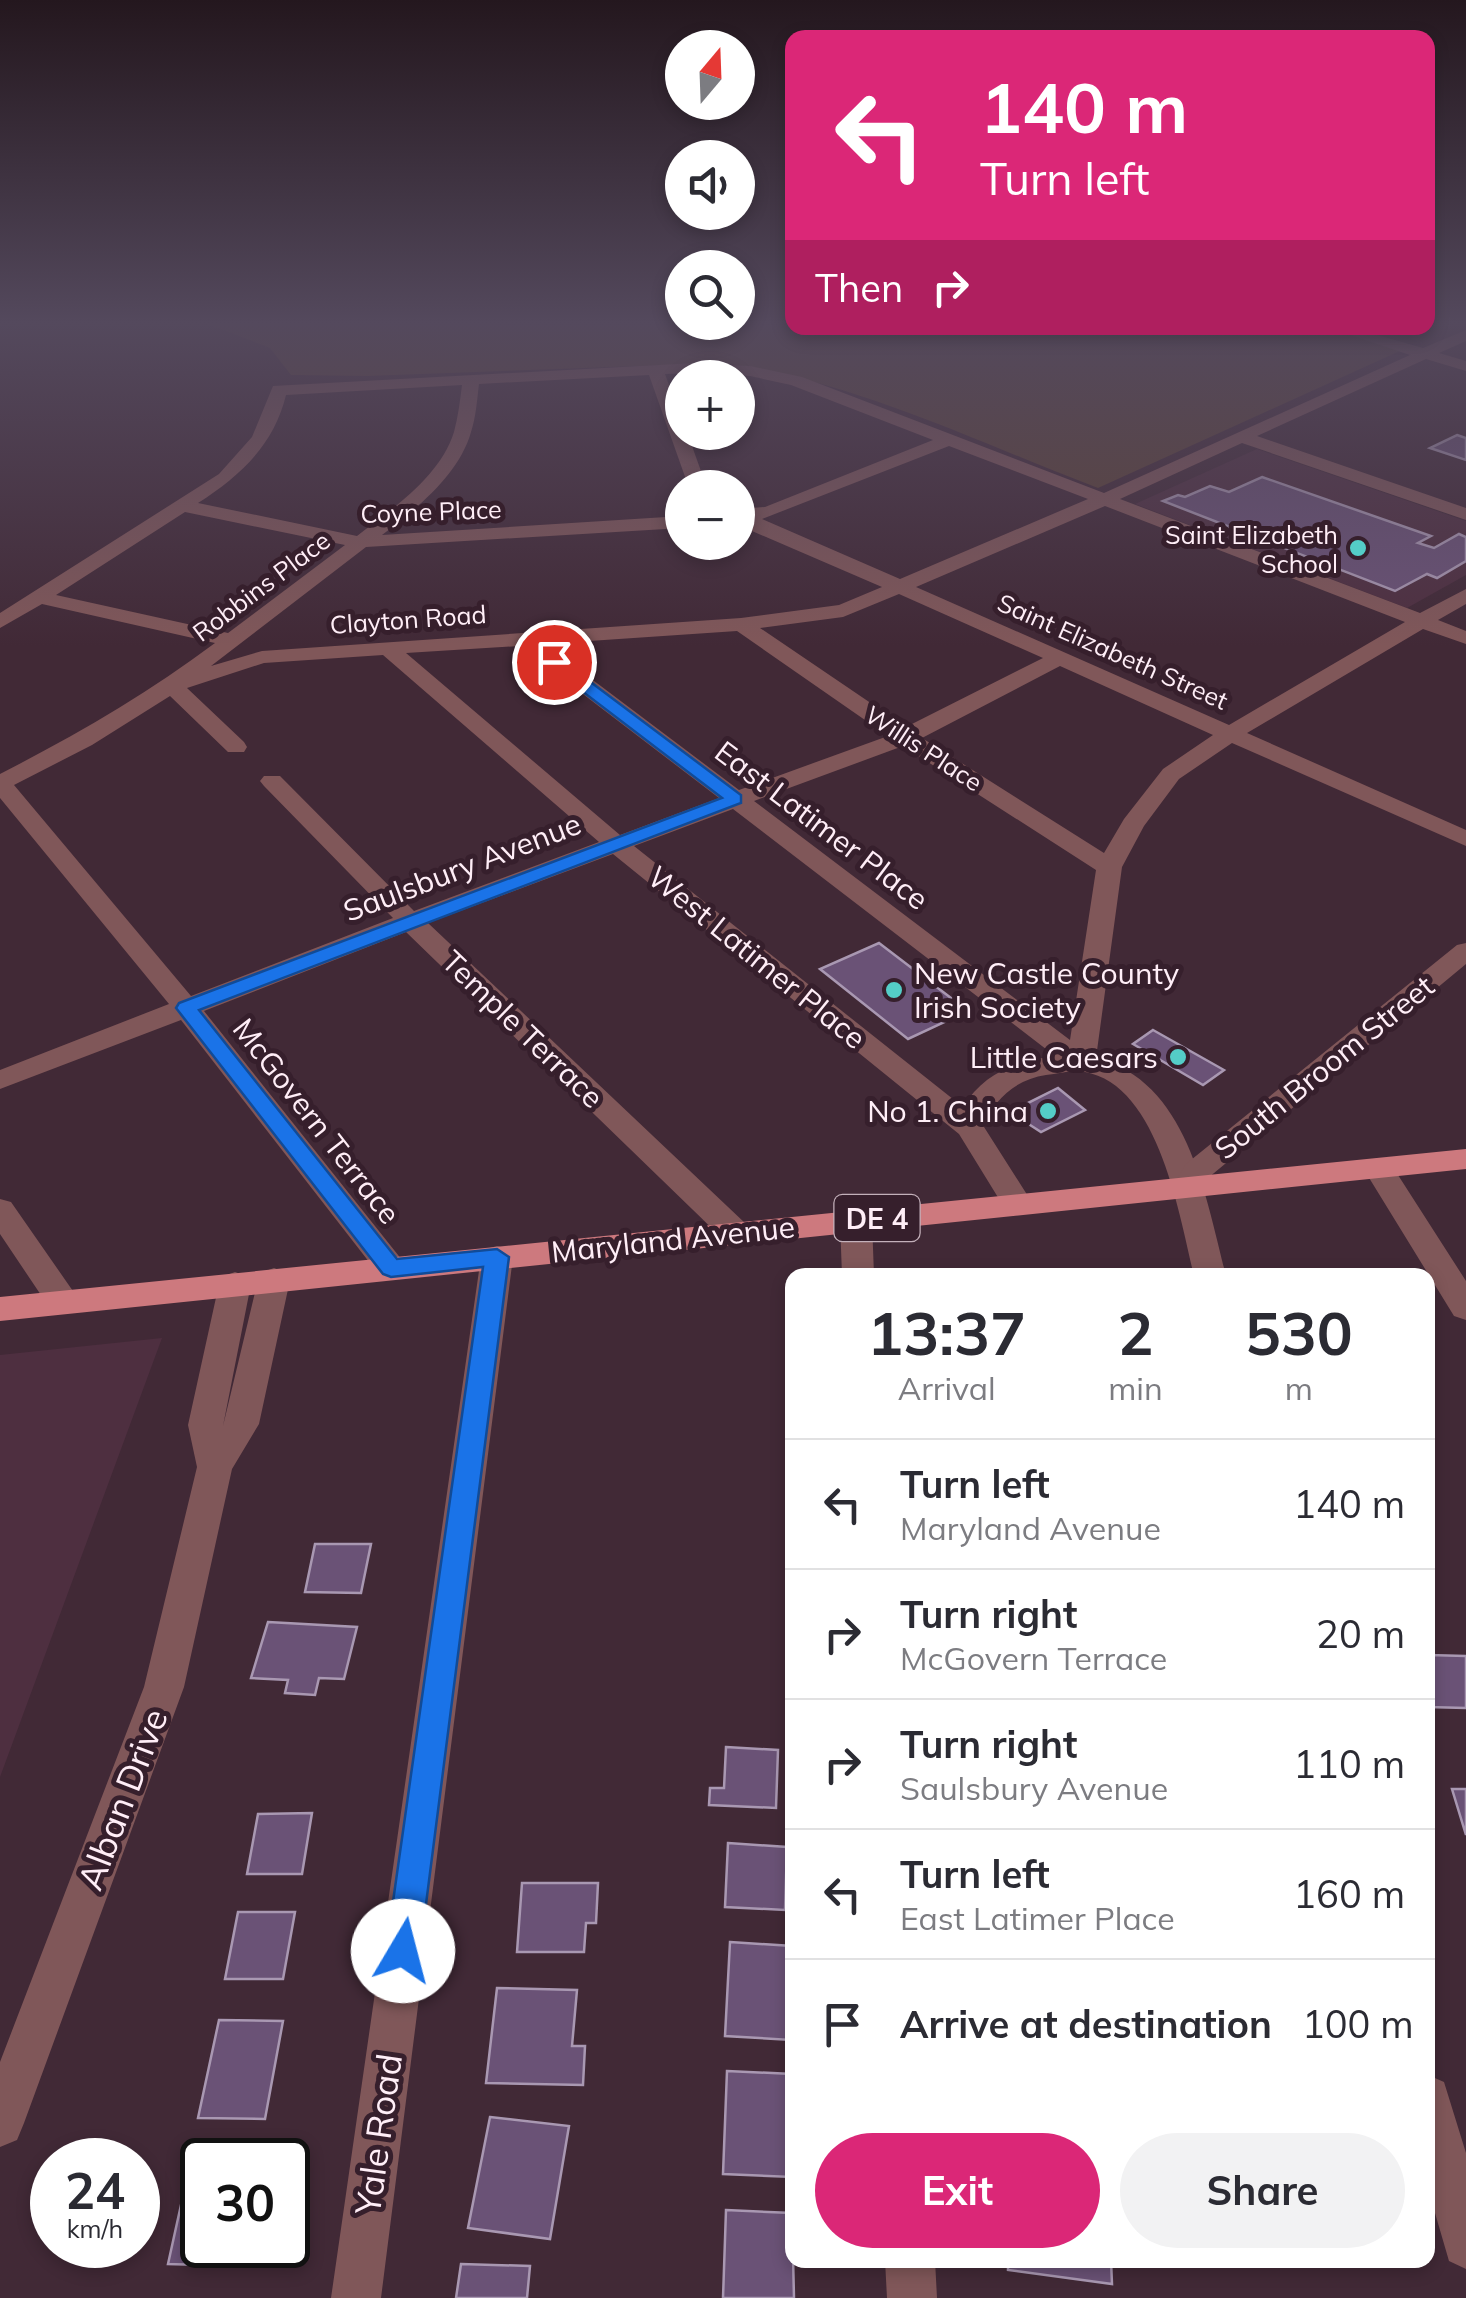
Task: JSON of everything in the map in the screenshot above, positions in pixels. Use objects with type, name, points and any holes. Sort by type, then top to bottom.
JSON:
[{"type":"main road","name":"Maryland Avenue","points":[[0,1309],[1466,1159]]},
{"type":"street","points":[[0,622],[225,478],[266,431]]},
{"type":"street","name":"Robbins Place","points":[[172,686],[413,502],[444,466],[463,431]]},
{"type":"street","points":[[677,431],[691,470]]},
{"type":"street","points":[[929,431],[1466,638]]},
{"type":"street","name":"Clayton Road","points":[[0,784],[84,740],[172,686],[262,657],[740,624],[843,611],[904,588],[1255,431]]},
{"type":"street","points":[[1242,437],[1466,514]]},
{"type":"street","points":[[755,514],[771,512],[950,439]]},
{"type":"street","name":"Coyne Place","points":[[184,506],[360,542],[665,523]]},
{"type":"street","name":"Saint Elizabeth Street","points":[[755,524],[1466,839]]},
{"type":"street","points":[[970,1127],[973,1112],[981,1102],[1012,1076],[1044,1065],[1081,1062],[1109,867],[1170,774],[1230,734],[1466,594]]},
{"type":"street","points":[[39,597],[229,640]]},
{"type":"street","name":"Willis Place","points":[[740,624],[1109,867]]},
{"type":"street","name":"East Latimer Place","points":[[524,639],[1081,1062],[1122,1077],[1151,1100],[1187,1187],[1208,1268]]},
{"type":"street","name":"West Latimer Place","points":[[386,647],[615,844],[970,1127],[1018,1204]]},
{"type":"street","name":"Saulsbury Avenue","points":[[0,1080],[905,736],[1060,658]]},
{"type":"street","points":[[172,686],[236,748]]},
{"type":"street","name":"Temple Terrace","points":[[272,781],[410,921],[735,1232]]},
{"type":"street","name":"McGovern Terrace","points":[[0,784],[186,1008],[391,1268]]},
{"type":"street","name":"South Broom Street","points":[[1187,1187],[1196,1172],[1466,951]]},
{"type":"street","points":[[1378,1168],[1466,1308]]},
{"type":"street","points":[[0,1210],[63,1302]]},
{"type":"street","points":[[856,1220],[858,1268]]},
{"type":"street","name":"Yale Road","points":[[356,2298],[497,1257]]},
{"type":"street","name":"Alban Drive","points":[[0,2122],[164,1687],[215,1467],[242,1424],[274,1280]]},
{"type":"street","name":"Alban Drive","points":[[215,1467],[205,1425],[236,1284]]},
{"type":"street","points":[[1435,2125],[1466,2244]]},
{"type":"street","points":[[910,2268],[912,2298]]},
{"type":"shaded area","points":[[956,431],[1223,431],[1098,488]]},
{"type":"shaded area","name":"Saint Elizabeth School","points":[[1257,449],[1466,521],[1466,575],[1407,608],[1135,504]]},
{"type":"shaded area","points":[[162,1338],[0,1777],[0,1355]]},
{"type":"building","points":[[1457,435],[1466,438],[1466,460],[1430,448]]},
{"type":"building","name":"Saint Elizabeth School","points":[[1262,477],[1431,536],[1418,543],[1434,548],[1459,534],[1466,537],[1466,561],[1437,578],[1427,574],[1395,591],[1163,501],[1210,486],[1229,492]]},
{"type":"building","name":"New Castle County Irish Society","points":[[879,943],[968,1011],[908,1039],[820,969]]},
{"type":"building","name":"Little Caesars","points":[[1153,1030],[1224,1070],[1203,1085],[1133,1044]]},
{"type":"building","name":"No 1. China","points":[[1058,1088],[1085,1110],[1041,1132],[1010,1112]]},
{"type":"building","points":[[315,1544],[371,1544],[361,1593],[305,1592]]},
{"type":"building","points":[[268,1622],[357,1627],[344,1679],[319,1678],[315,1695],[285,1693],[288,1680],[251,1678]]},
{"type":"building","points":[[1435,1655],[1466,1656],[1466,1708],[1435,1707]]},
{"type":"building","points":[[726,1747],[778,1750],[776,1808],[709,1805],[710,1788],[724,1788]]},
{"type":"building","points":[[1452,1789],[1466,1789],[1466,1835]]},
{"type":"building","points":[[312,1813],[302,1874],[247,1874],[258,1814]]},
{"type":"building","points":[[728,1843],[785,1847],[785,1910],[725,1907]]},
{"type":"building","points":[[522,1883],[598,1883],[596,1923],[586,1923],[584,1952],[517,1952]]},
{"type":"building","points":[[238,1912],[295,1912],[283,1979],[225,1979]]},
{"type":"building","points":[[730,1942],[785,1946],[785,2040],[725,2036]]},
{"type":"building","points":[[497,1988],[577,1990],[572,2046],[585,2046],[583,2085],[486,2083]]},
{"type":"building","points":[[219,2020],[283,2021],[265,2119],[198,2118]]},
{"type":"building","points":[[727,2071],[785,2074],[785,2177],[723,2174]]},
{"type":"building","points":[[490,2117],[569,2126],[550,2239],[468,2228]]},
{"type":"building","points":[[180,2210],[180,2264],[168,2264]]},
{"type":"building","points":[[726,2210],[785,2213],[785,2268],[793,2268],[794,2298],[723,2298]]},
{"type":"building","points":[[461,2264],[530,2266],[527,2298],[456,2298]]},
{"type":"building","points":[[1111,2268],[1112,2284],[1008,2270]]},
{"type":"place","name":"Saint Elizabeth School","points":[[1358,548]]},
{"type":"place","name":"New Castle County Irish Society","points":[[894,990]]},
{"type":"place","name":"Little Caesars","points":[[1178,1057]]},
{"type":"place","name":"No 1. China","points":[[1048,1111]]},
{"type":"route","points":[[403,1951],[497,1257],[391,1268],[186,1008],[735,799],[554,662]]}]
